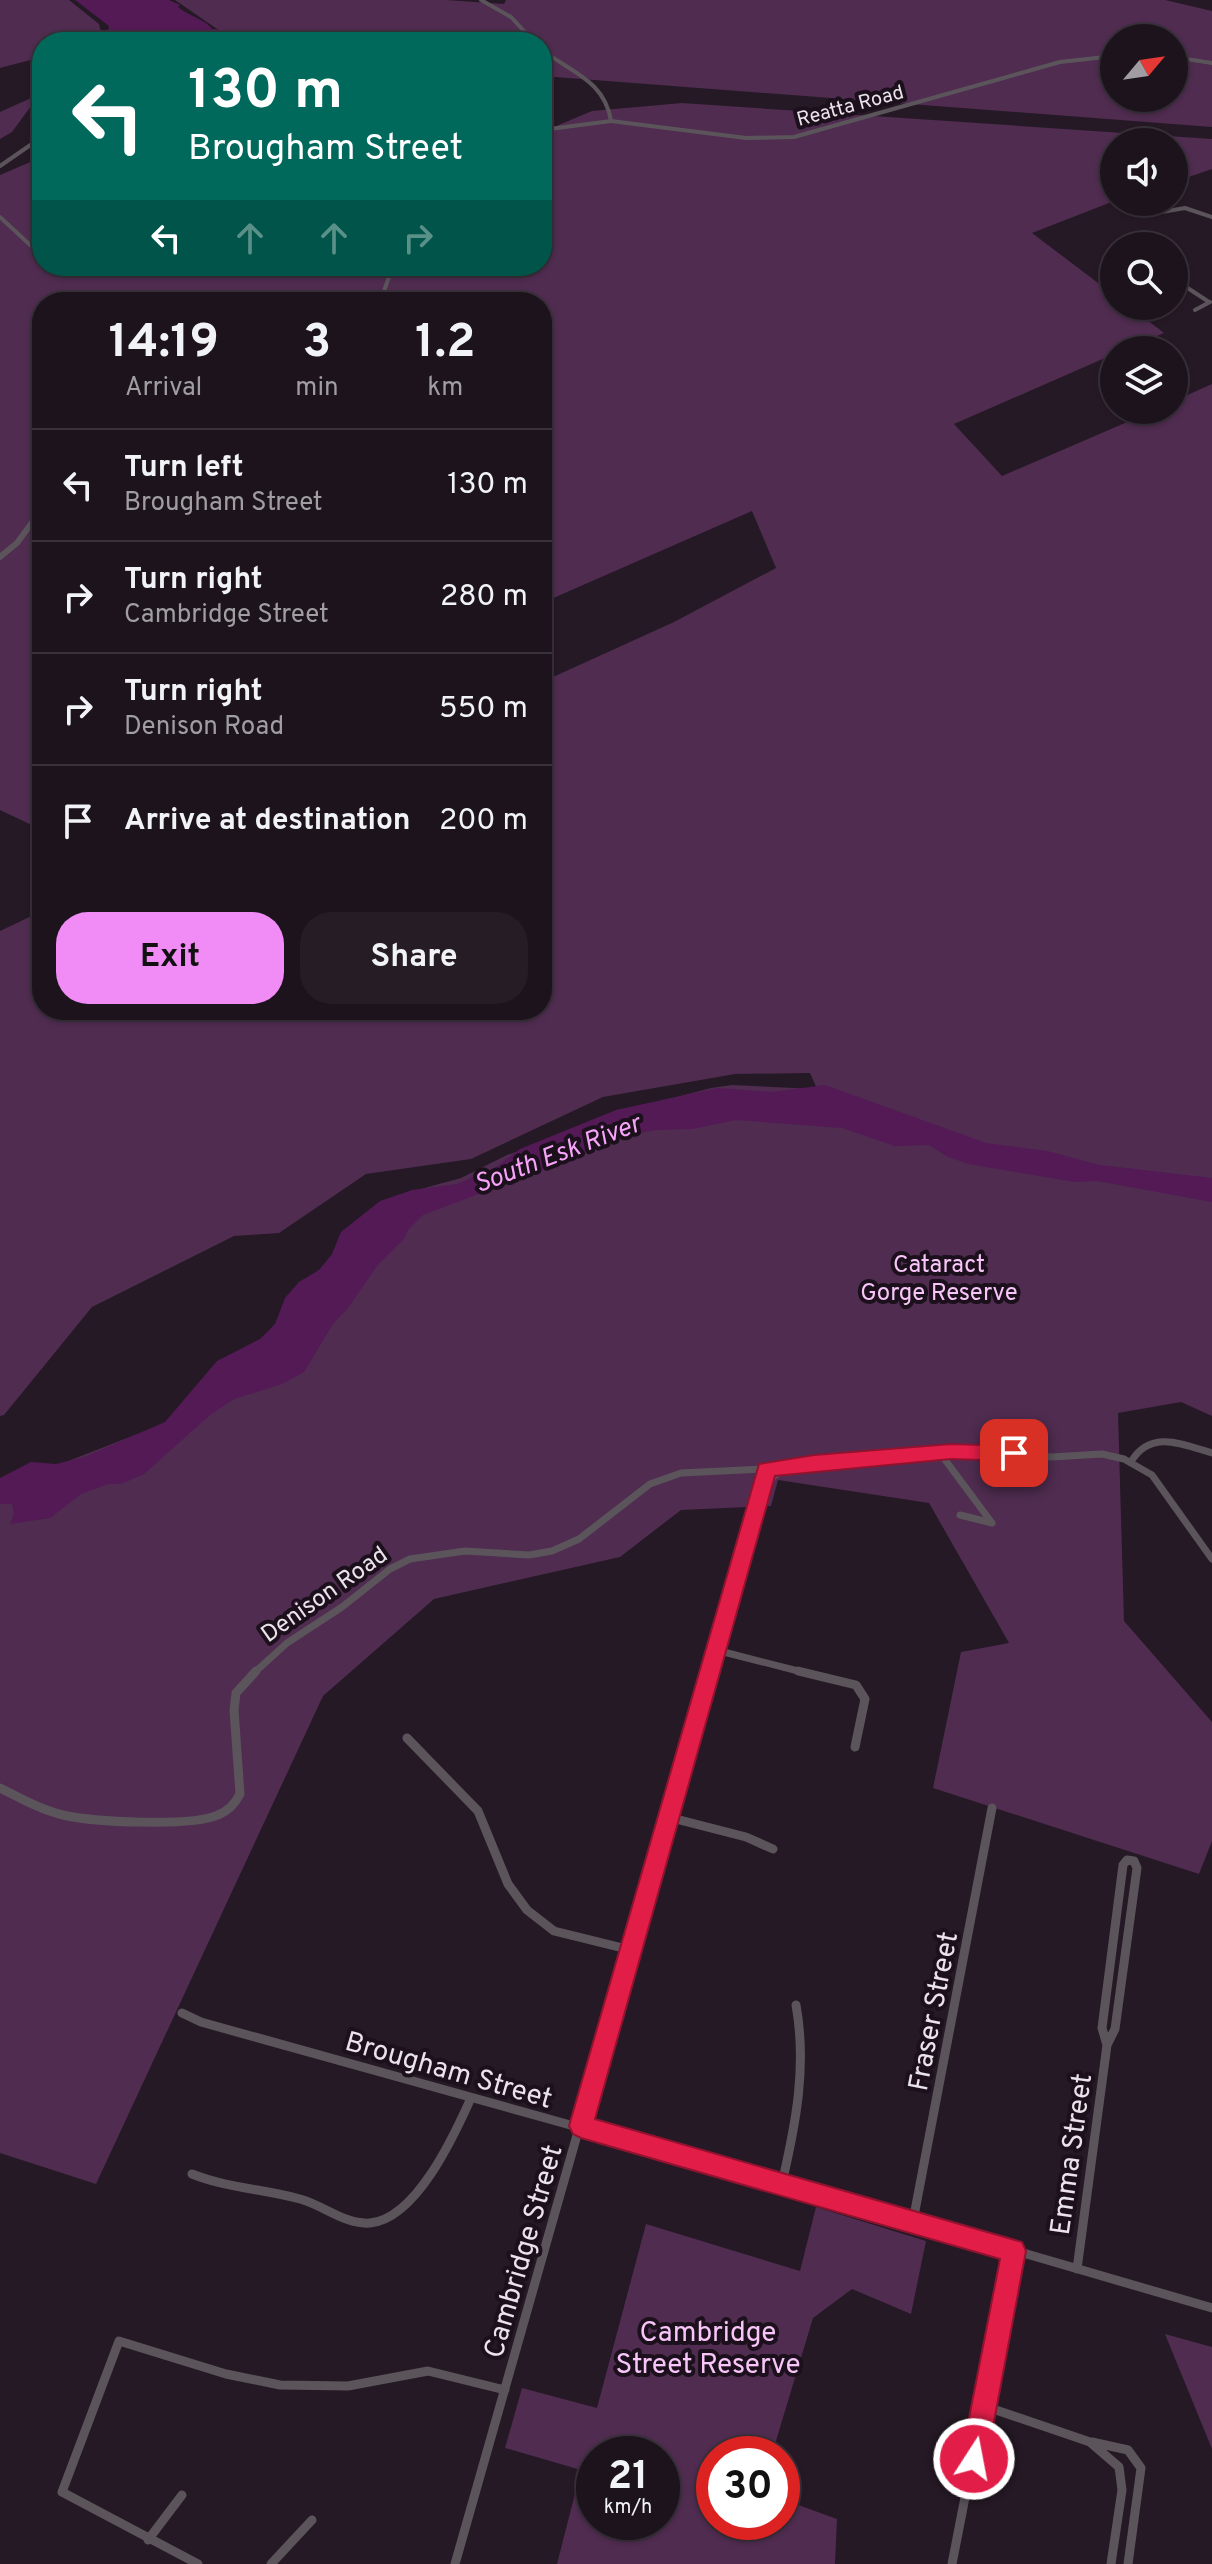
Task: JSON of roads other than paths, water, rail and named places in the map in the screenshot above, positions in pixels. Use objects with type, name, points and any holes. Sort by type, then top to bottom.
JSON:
[{"type":"street","points":[[481,0],[511,17],[525,32]]},
{"type":"street","points":[[552,56],[596,85],[611,107],[611,121]]},
{"type":"street","name":"Reatta Road","points":[[552,129],[611,121],[746,138],[794,137],[1060,62],[1100,58]]},
{"type":"street","points":[[1188,59],[1212,63]]},
{"type":"street","points":[[0,166],[32,144]]},
{"type":"street","points":[[1188,208],[1212,217]]},
{"type":"street","points":[[0,217],[32,247]]},
{"type":"street","points":[[1188,288],[1210,302],[1195,310]]},
{"type":"street","points":[[0,557],[17,543],[32,523]]},
{"type":"street","points":[[1131,1462],[1138,1449],[1153,1440],[1173,1441],[1212,1453]]},
{"type":"street","name":"Denison Road","points":[[0,1788],[36,1805],[78,1818],[211,1818],[237,1803],[240,1794],[234,1710],[236,1693],[273,1653],[342,1607],[390,1569],[429,1554],[483,1551],[529,1555],[552,1551],[579,1539],[633,1495],[664,1477],[691,1471],[766,1469],[983,1451],[1052,1457],[1096,1454],[1131,1462],[1159,1481],[1212,1559]]},
{"type":"street","points":[[940,1453],[992,1523],[960,1515]]},
{"type":"street","points":[[763,1490],[774,1476],[793,1465]]},
{"type":"street","name":"Cambridge Street","points":[[455,2564],[763,1490],[766,1469]]},
{"type":"street","points":[[716,1650],[856,1685],[865,1699],[855,1747]]},
{"type":"street","points":[[407,1738],[472,1803],[508,1884],[527,1910],[554,1931],[631,1950]]},
{"type":"street","name":"Fraser Street","points":[[913,2221],[992,1808]]},
{"type":"street","points":[[668,1817],[746,1837],[773,1849]]},
{"type":"street","name":"Emma Street","points":[[1077,2269],[1107,2045],[1115,2029],[1137,1868],[1134,1861],[1127,1860],[1123,1865],[1102,2028],[1107,2045]]},
{"type":"street","points":[[782,2183],[801,2095],[803,2033],[796,2005]]},
{"type":"street","name":"Brougham Street","points":[[182,2013],[201,2022],[581,2126],[1212,2308]]},
{"type":"street","points":[[192,2174],[226,2187],[304,2199],[358,2222],[378,2222],[401,2209],[441,2158],[457,2132],[471,2098]]},
{"type":"street","points":[[952,2564],[1013,2251]]},
{"type":"street","points":[[198,2564],[62,2492],[119,2341],[219,2374],[281,2386],[358,2385],[428,2371],[505,2390]]},
{"type":"street","points":[[984,2406],[1090,2442],[1123,2447],[1138,2459],[1141,2468],[1128,2564]]},
{"type":"street","points":[[1090,2442],[1111,2457],[1123,2479],[1111,2564]]},
{"type":"street","points":[[148,2540],[182,2495]]},
{"type":"street","points":[[271,2564],[312,2520]]},
{"type":"water","points":[[75,0],[169,0],[218,32],[108,32],[109,26]]},
{"type":"water","name":"South Esk River","points":[[825,1085],[986,1143],[1047,1151],[1100,1165],[1212,1178],[1212,1202],[1097,1181],[1074,1182],[969,1164],[948,1157],[929,1145],[895,1146],[842,1128],[736,1120],[692,1129],[656,1130],[612,1138],[564,1162],[423,1215],[377,1266],[333,1324],[304,1372],[282,1384],[234,1399],[210,1415],[144,1474],[121,1484],[108,1484],[81,1494],[50,1518],[10,1524],[14,1514],[12,1504],[0,1504],[0,1478],[31,1462],[56,1464],[84,1457],[165,1422],[217,1361],[260,1339],[275,1324],[285,1298],[299,1282],[319,1270],[332,1254],[341,1232],[380,1201],[412,1190],[457,1184],[496,1167],[520,1149],[616,1110],[717,1088],[772,1092]]},
{"type":"park label","name":"Cataract Gorge Reserve","points":[[939,1278]]},
{"type":"park label","name":"Cambridge Street Reserve","points":[[708,2347]]}]
